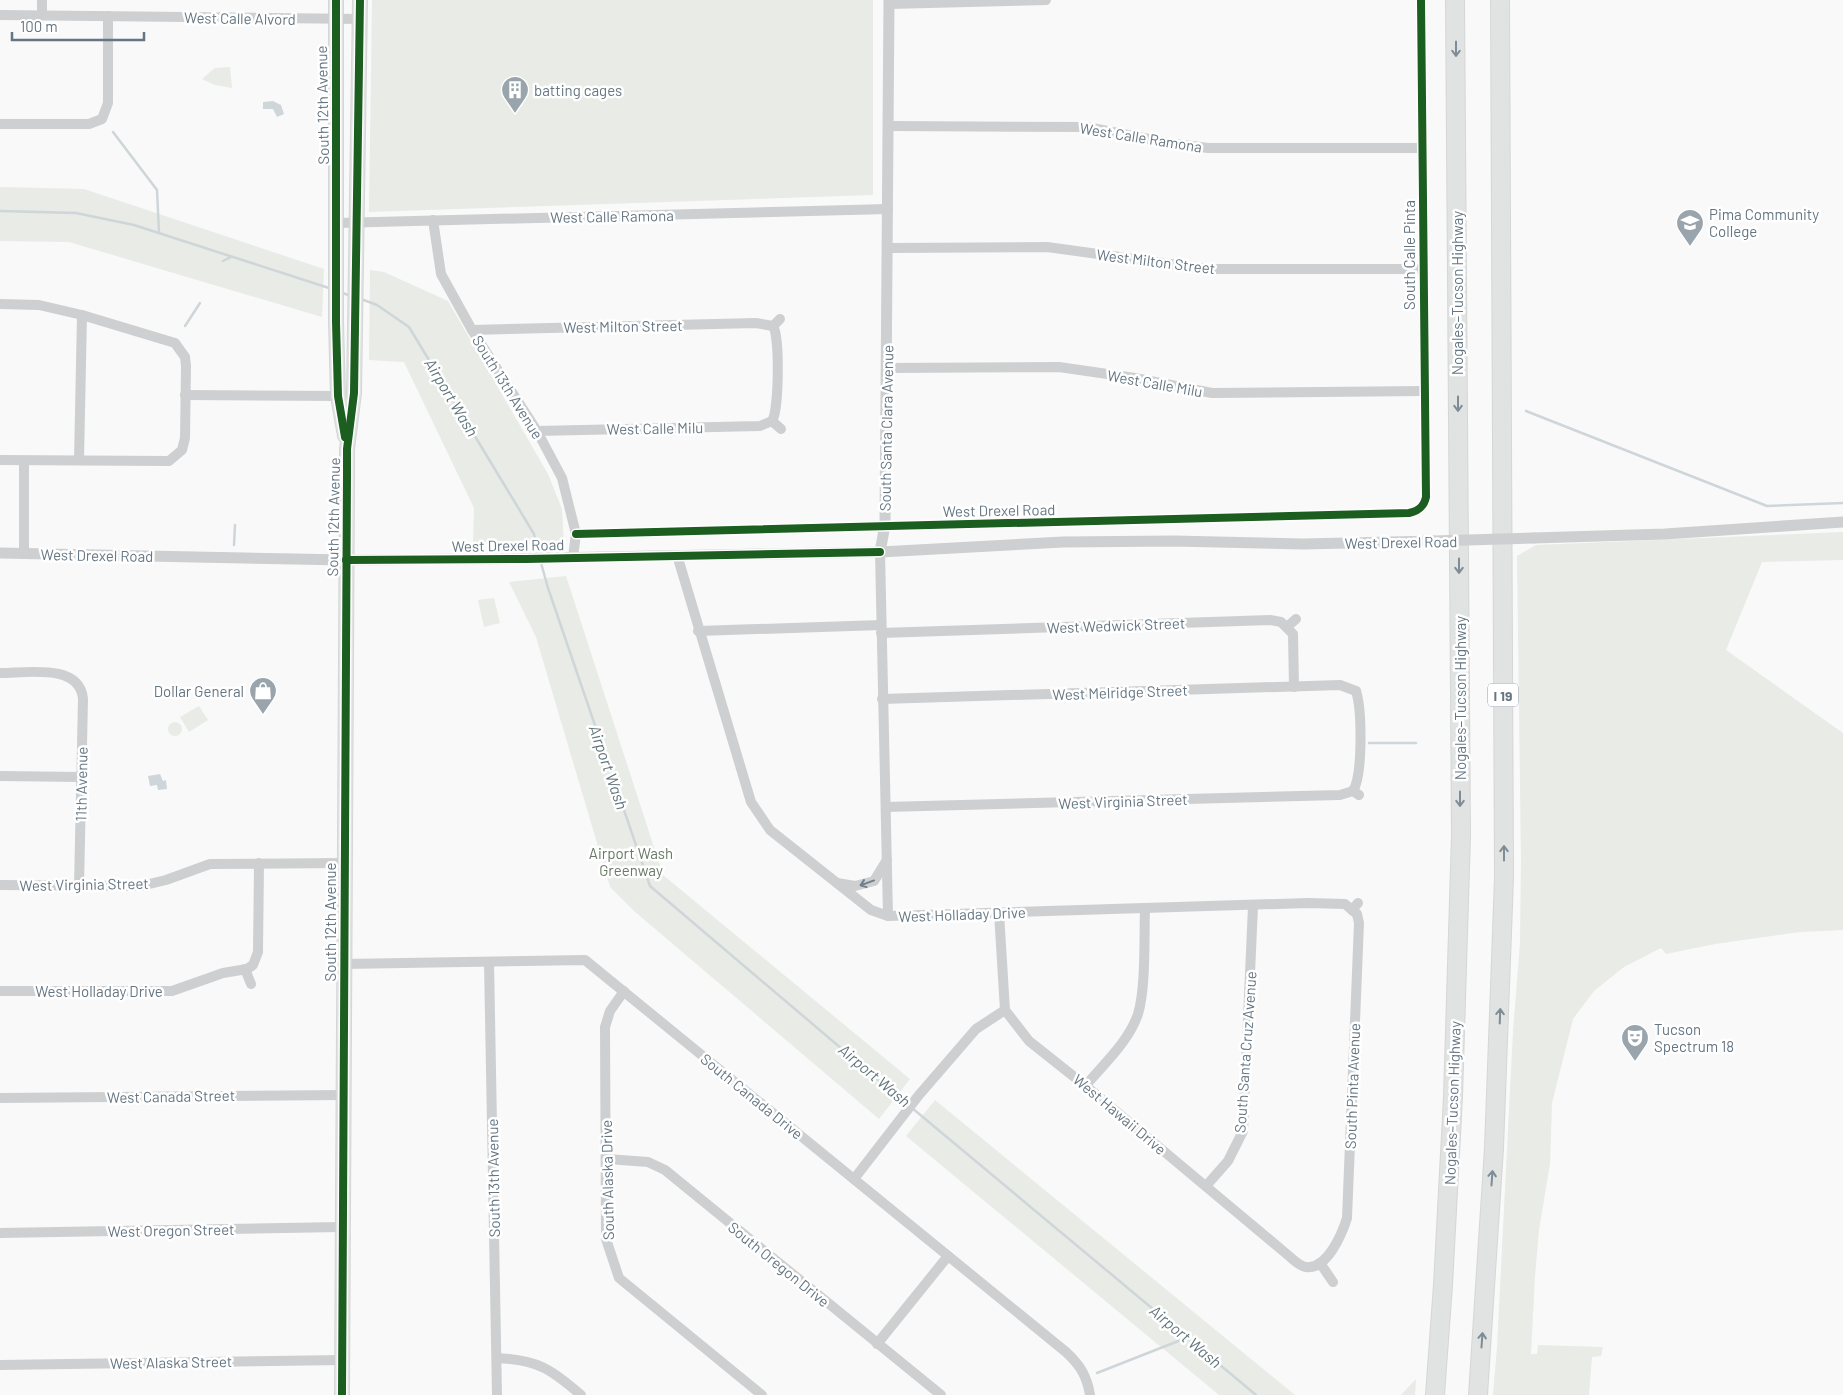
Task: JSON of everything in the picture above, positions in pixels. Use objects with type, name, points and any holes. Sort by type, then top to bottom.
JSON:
[{"type":"highway","name":"Nogales–Tucson Highway","points":[[1434,1395],[1443,1285],[1453,1097],[1461,835],[1455,0]]},
{"type":"highway","name":"I 19","points":[[1478,1395],[1494,1148],[1504,878],[1500,0]]},
{"type":"main road","name":"South 12th Avenue","points":[[336,0],[336,309],[338,396],[347,449]]},
{"type":"main road","name":"South 12th Avenue","points":[[342,1395],[347,449],[354,393],[360,0]]},
{"type":"street","points":[[42,0],[42,15]]},
{"type":"street","points":[[890,2],[1046,0]]},
{"type":"street","name":"South Calle Pinta","points":[[1421,0],[1423,391],[1426,498],[1421,508]]},
{"type":"street","name":"South Santa Clara Avenue","points":[[888,916],[880,552],[885,525],[888,368],[890,2]]},
{"type":"street","name":"West Calle Alvord","points":[[0,15],[360,19]]},
{"type":"street","points":[[0,124],[104,123],[108,103],[108,16]]},
{"type":"street","name":"West Calle Ramona","points":[[889,126],[1087,126],[1169,143],[1208,148],[1422,148]]},
{"type":"street","name":"West Calle Ramona","points":[[337,223],[888,209]]},
{"type":"street","name":"South 13th Avenue","points":[[433,220],[441,274],[472,330],[537,431],[562,478],[576,534],[573,557]]},
{"type":"street","name":"West Milton Street","points":[[888,248],[1047,248],[1207,269],[1423,269]]},
{"type":"street","points":[[0,304],[39,305],[82,315],[175,343],[185,357],[185,438],[177,459],[163,462],[0,460]]},
{"type":"street","points":[[78,460],[82,315]]},
{"type":"street","name":"West Milton Street","points":[[472,330],[776,323],[776,409],[772,421]]},
{"type":"street","name":"West Calle Milu","points":[[888,368],[1059,367],[1135,378],[1212,393],[1423,391]]},
{"type":"street","points":[[184,395],[338,396]]},
{"type":"street","points":[[772,421],[781,429]]},
{"type":"street","name":"West Calle Milu","points":[[537,431],[760,426],[772,421]]},
{"type":"street","points":[[24,460],[24,554]]},
{"type":"street","name":"West Drexel Road","points":[[576,534],[885,525],[1409,514],[1421,508]]},
{"type":"street","name":"West Drexel Road","points":[[0,553],[346,560],[526,559],[880,552],[1063,542],[1174,541],[1304,544],[1434,541],[1656,534],[1843,522]]},
{"type":"street","name":"West Holladay Drive","points":[[677,555],[698,632],[751,802],[770,830],[863,906],[888,916],[1337,904],[1355,906]]},
{"type":"street","name":"West Wedwick Street","points":[[698,632],[1270,620],[1292,623],[1294,687]]},
{"type":"street","name":"11th Avenue","points":[[0,673],[61,674],[78,679],[81,686],[83,699],[79,887]]},
{"type":"street","name":"West Melridge Street","points":[[882,699],[1294,687],[1340,686],[1359,688],[1360,777],[1356,793]]},
{"type":"street","points":[[0,776],[80,777]]},
{"type":"street","name":"West Virginia Street","points":[[886,807],[1340,795],[1356,793]]},
{"type":"street","points":[[834,882],[855,886],[874,881],[888,859]]},
{"type":"street","points":[[251,984],[249,967],[258,952],[259,863]]},
{"type":"street","name":"West Virginia Street","points":[[0,885],[79,887],[151,885],[210,864],[344,863]]},
{"type":"street","name":"South Santa Cruz Avenue","points":[[1206,1186],[1228,1160],[1243,1130],[1253,906]]},
{"type":"street","name":"South Pinta Avenue","points":[[1319,1264],[1331,1250],[1346,1218],[1359,923],[1355,906]]},
{"type":"street","points":[[1086,1086],[1121,1043],[1138,1014],[1141,997],[1145,909]]},
{"type":"street","points":[[854,1179],[919,1095],[976,1029],[1005,1010],[999,913]]},
{"type":"street","name":"South Canada Drive","points":[[343,964],[585,960],[1079,1365],[1087,1378],[1090,1395]]},
{"type":"street","name":"South 13th Avenue","points":[[489,962],[497,1395]]},
{"type":"street","name":"West Holladay Drive","points":[[0,991],[172,992],[223,973],[249,967]]},
{"type":"street","name":"South Alaska Drive","points":[[624,991],[610,1011],[605,1027],[606,1239],[619,1278],[762,1395]]},
{"type":"street","name":"West Hawaii Drive","points":[[1005,1010],[1028,1041],[1086,1086],[1298,1264],[1307,1267],[1319,1264]]},
{"type":"street","name":"West Canada Street","points":[[0,1098],[343,1095]]},
{"type":"street","name":"South Oregon Drive","points":[[607,1159],[648,1162],[665,1170],[941,1395]]},
{"type":"street","name":"West Oregon Street","points":[[0,1233],[342,1227]]},
{"type":"street","points":[[877,1344],[948,1256]]},
{"type":"street","points":[[1319,1264],[1333,1282]]},
{"type":"street","points":[[497,1358],[521,1359],[547,1368],[560,1376],[581,1395]]},
{"type":"street","name":"West Alaska Street","points":[[0,1365],[342,1360]]},
{"type":"green space","points":[[372,0],[873,0],[873,195],[369,212]]},
{"type":"green space","points":[[230,67],[232,88],[215,85],[202,79],[215,68]]},
{"type":"green space","points":[[0,187],[84,189],[324,269],[322,317],[69,242],[0,241]]},
{"type":"green space","points":[[370,270],[384,272],[448,301],[548,474],[562,509],[564,545],[473,543],[474,508],[404,362],[369,360]]},
{"type":"green space","points":[[1843,532],[1843,560],[1762,562],[1726,650],[1843,733],[1843,930],[1800,932],[1715,944],[1666,954],[1661,948],[1624,967],[1594,991],[1573,1019],[1552,1103],[1550,1164],[1539,1230],[1531,1354],[1537,1354],[1538,1345],[1603,1347],[1601,1356],[1592,1357],[1589,1395],[1493,1395],[1513,1031],[1520,943],[1521,861],[1517,556],[1536,545]]},
{"type":"green space","name":"Airport Wash Greenway","points":[[566,576],[663,875],[910,1079],[879,1119],[634,911],[610,887],[536,637],[509,582]]},
{"type":"green space","points":[[494,598],[500,623],[484,627],[478,600]]},
{"type":"green space","points":[[199,706],[208,720],[189,732],[180,717]]},
{"type":"green space","points":[[172,722],[178,722],[182,729],[178,736],[172,736],[168,732],[168,726]]},
{"type":"green space","points":[[935,1100],[1295,1395],[1219,1395],[906,1136]]},
{"type":"green space","points":[[1416,1379],[1415,1395],[1401,1395]]},
{"type":"shaded area","points":[[273,101],[281,105],[284,114],[277,117],[273,109],[263,109],[263,102]]},
{"type":"shaded area","points":[[160,774],[163,781],[166,780],[167,789],[158,790],[157,785],[150,786],[148,776]]},
{"type":"waterway","points":[[113,132],[157,190],[159,233]]},
{"type":"waterway","name":"Airport Wash","points":[[0,211],[76,213],[134,225],[332,289]]},
{"type":"waterway","name":"Airport Wash","points":[[223,261],[231,257]]},
{"type":"waterway","name":"Airport Wash","points":[[340,292],[351,296]]},
{"type":"waterway","name":"Airport Wash","points":[[361,299],[377,305],[409,327],[534,534],[539,555]]},
{"type":"waterway","points":[[185,326],[200,303]]},
{"type":"waterway","points":[[1526,411],[1767,506],[1843,503]]},
{"type":"waterway","points":[[234,545],[235,525]]},
{"type":"waterway","name":"Airport Wash","points":[[541,563],[650,886],[908,1105]]},
{"type":"waterway","points":[[1369,743],[1416,743]]},
{"type":"waterway","name":"Airport Wash","points":[[912,1108],[1256,1395]]},
{"type":"waterway","points":[[1097,1373],[1186,1338]]},
{"type":"cycle path","points":[[336,0],[336,322],[338,396],[345,437]]},
{"type":"cycle path","points":[[342,1395],[347,449],[354,393],[360,0]]},
{"type":"cycle path","points":[[576,534],[1409,513],[1418,510],[1426,497],[1421,0]]},
{"type":"cycle path","points":[[346,560],[526,559],[880,552]]},
{"type":"place","name":"batting cages","points":[[515,114]]},
{"type":"place","name":"Pima Community College","points":[[1690,247]]},
{"type":"place","name":"Dollar General","points":[[263,715]]},
{"type":"place","name":"Tucson Spectrum 18","points":[[1635,1062]]}]
